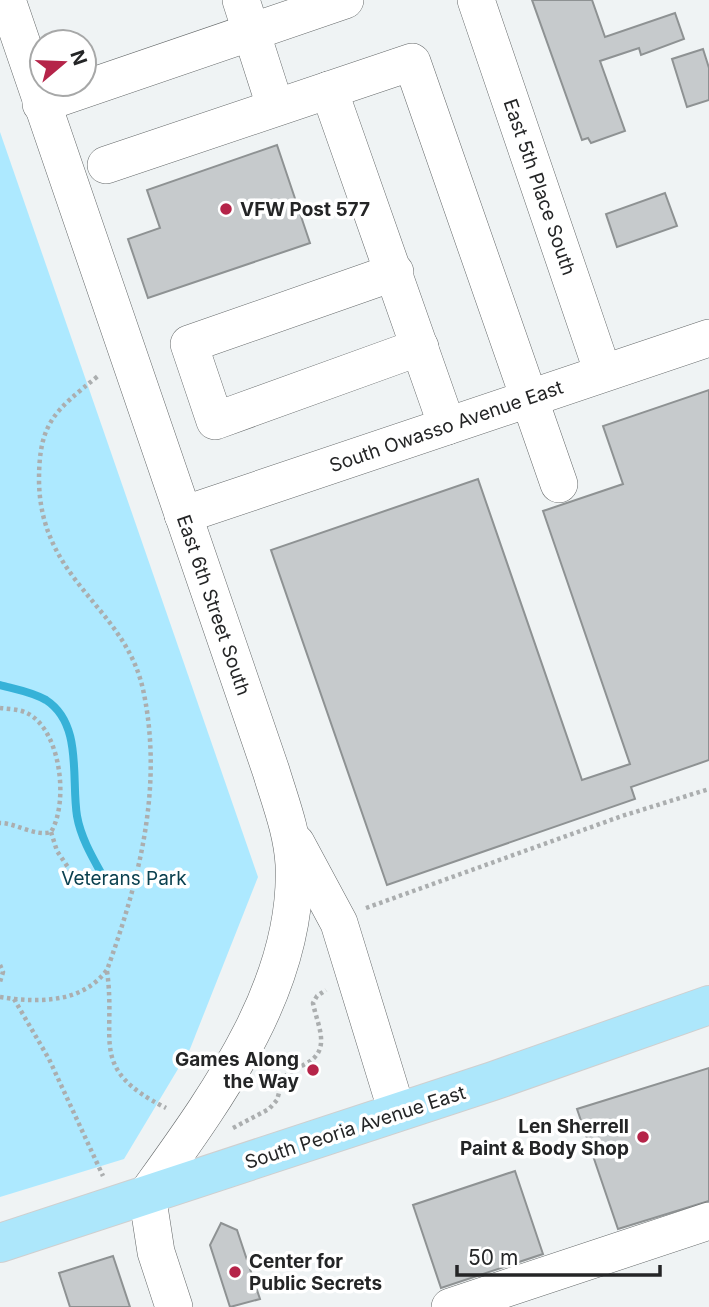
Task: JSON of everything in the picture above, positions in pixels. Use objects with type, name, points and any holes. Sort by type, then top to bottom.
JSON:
[{"type":"main road","name":"South Peoria Avenue East","points":[[0,1244],[709,1005]]},
{"type":"street","name":"East 6th Street South","points":[[7,0],[289,830],[293,862],[291,920],[267,997],[209,1104],[147,1194]]},
{"type":"street","points":[[41,104],[247,16],[345,0]]},
{"type":"street","name":"East 5th Place South","points":[[476,0],[603,373]]},
{"type":"street","points":[[247,16],[275,106]]},
{"type":"street","points":[[106,165],[412,62],[559,484]]},
{"type":"street","points":[[329,90],[447,426]]},
{"type":"street","points":[[395,272],[189,344],[215,421],[420,347]]},
{"type":"street","name":"South Owasso Avenue East","points":[[183,515],[709,338]]},
{"type":"street","points":[[289,830],[339,923],[397,1112]]},
{"type":"street","points":[[147,1194],[156,1252],[174,1307]]},
{"type":"street","points":[[450,1307],[709,1221]]},
{"type":"path","points":[[0,997],[52,1001],[98,982],[107,970],[137,878],[149,810],[151,754],[144,695],[127,647],[52,546],[40,498],[41,440],[48,424],[70,399],[98,376]]},
{"type":"path","points":[[0,708],[25,712],[36,719],[53,743],[60,783],[58,818],[51,832],[57,851],[80,885]]},
{"type":"path","points":[[365,909],[622,816],[709,789]]},
{"type":"path","points":[[0,823],[12,823],[45,834],[51,832]]},
{"type":"path","points":[[0,965],[3,972],[0,982]]},
{"type":"path","points":[[107,970],[110,992],[107,1043],[111,1057],[125,1083],[166,1108]]},
{"type":"path","points":[[224,1134],[269,1109],[277,1100],[283,1078],[315,1057],[322,1039],[313,1003],[317,996],[327,989]]},
{"type":"path","points":[[14,999],[49,1059],[104,1177]]},
{"type":"green space","name":"Veterans Park","points":[[0,132],[258,877],[190,1049],[124,1159],[0,1197]]},
{"type":"building","points":[[532,0],[592,0],[605,37],[675,13],[684,39],[641,55],[639,48],[600,61],[625,131],[591,143],[588,138],[582,140]]},
{"type":"building","points":[[703,49],[709,68],[709,100],[687,107],[672,59]]},
{"type":"building","name":"VFW Post 577","points":[[277,145],[310,243],[148,298],[128,239],[160,228],[147,190]]},
{"type":"building","points":[[665,193],[677,226],[617,247],[606,214]]},
{"type":"building","points":[[709,390],[709,760],[631,787],[635,799],[387,885],[271,550],[478,479],[582,780],[630,764],[543,511],[623,484],[603,426]]},
{"type":"building","name":"Len Sherrell Paint & Body Shop","points":[[709,1068],[709,1201],[618,1229],[577,1109]]},
{"type":"building","name":"Len Sherrell Paint & Body Shop","points":[[515,1171],[543,1254],[441,1288],[413,1205]]},
{"type":"building","name":"Center for Public Secrets","points":[[221,1223],[237,1230],[260,1299],[230,1307],[210,1245]]},
{"type":"building","points":[[113,1256],[130,1307],[70,1307],[59,1273]]},
{"type":"waterway","points":[[0,685],[46,700],[58,710],[66,723],[73,753],[79,825],[88,849],[105,880]]},
{"type":"place","name":"VFW Post 577","points":[[226,209]]},
{"type":"place","name":"Games Along the Way","points":[[313,1070]]},
{"type":"place","name":"Len Sherrell Paint & Body Shop","points":[[643,1137]]},
{"type":"place","name":"Center for Public Secrets","points":[[235,1272]]}]
